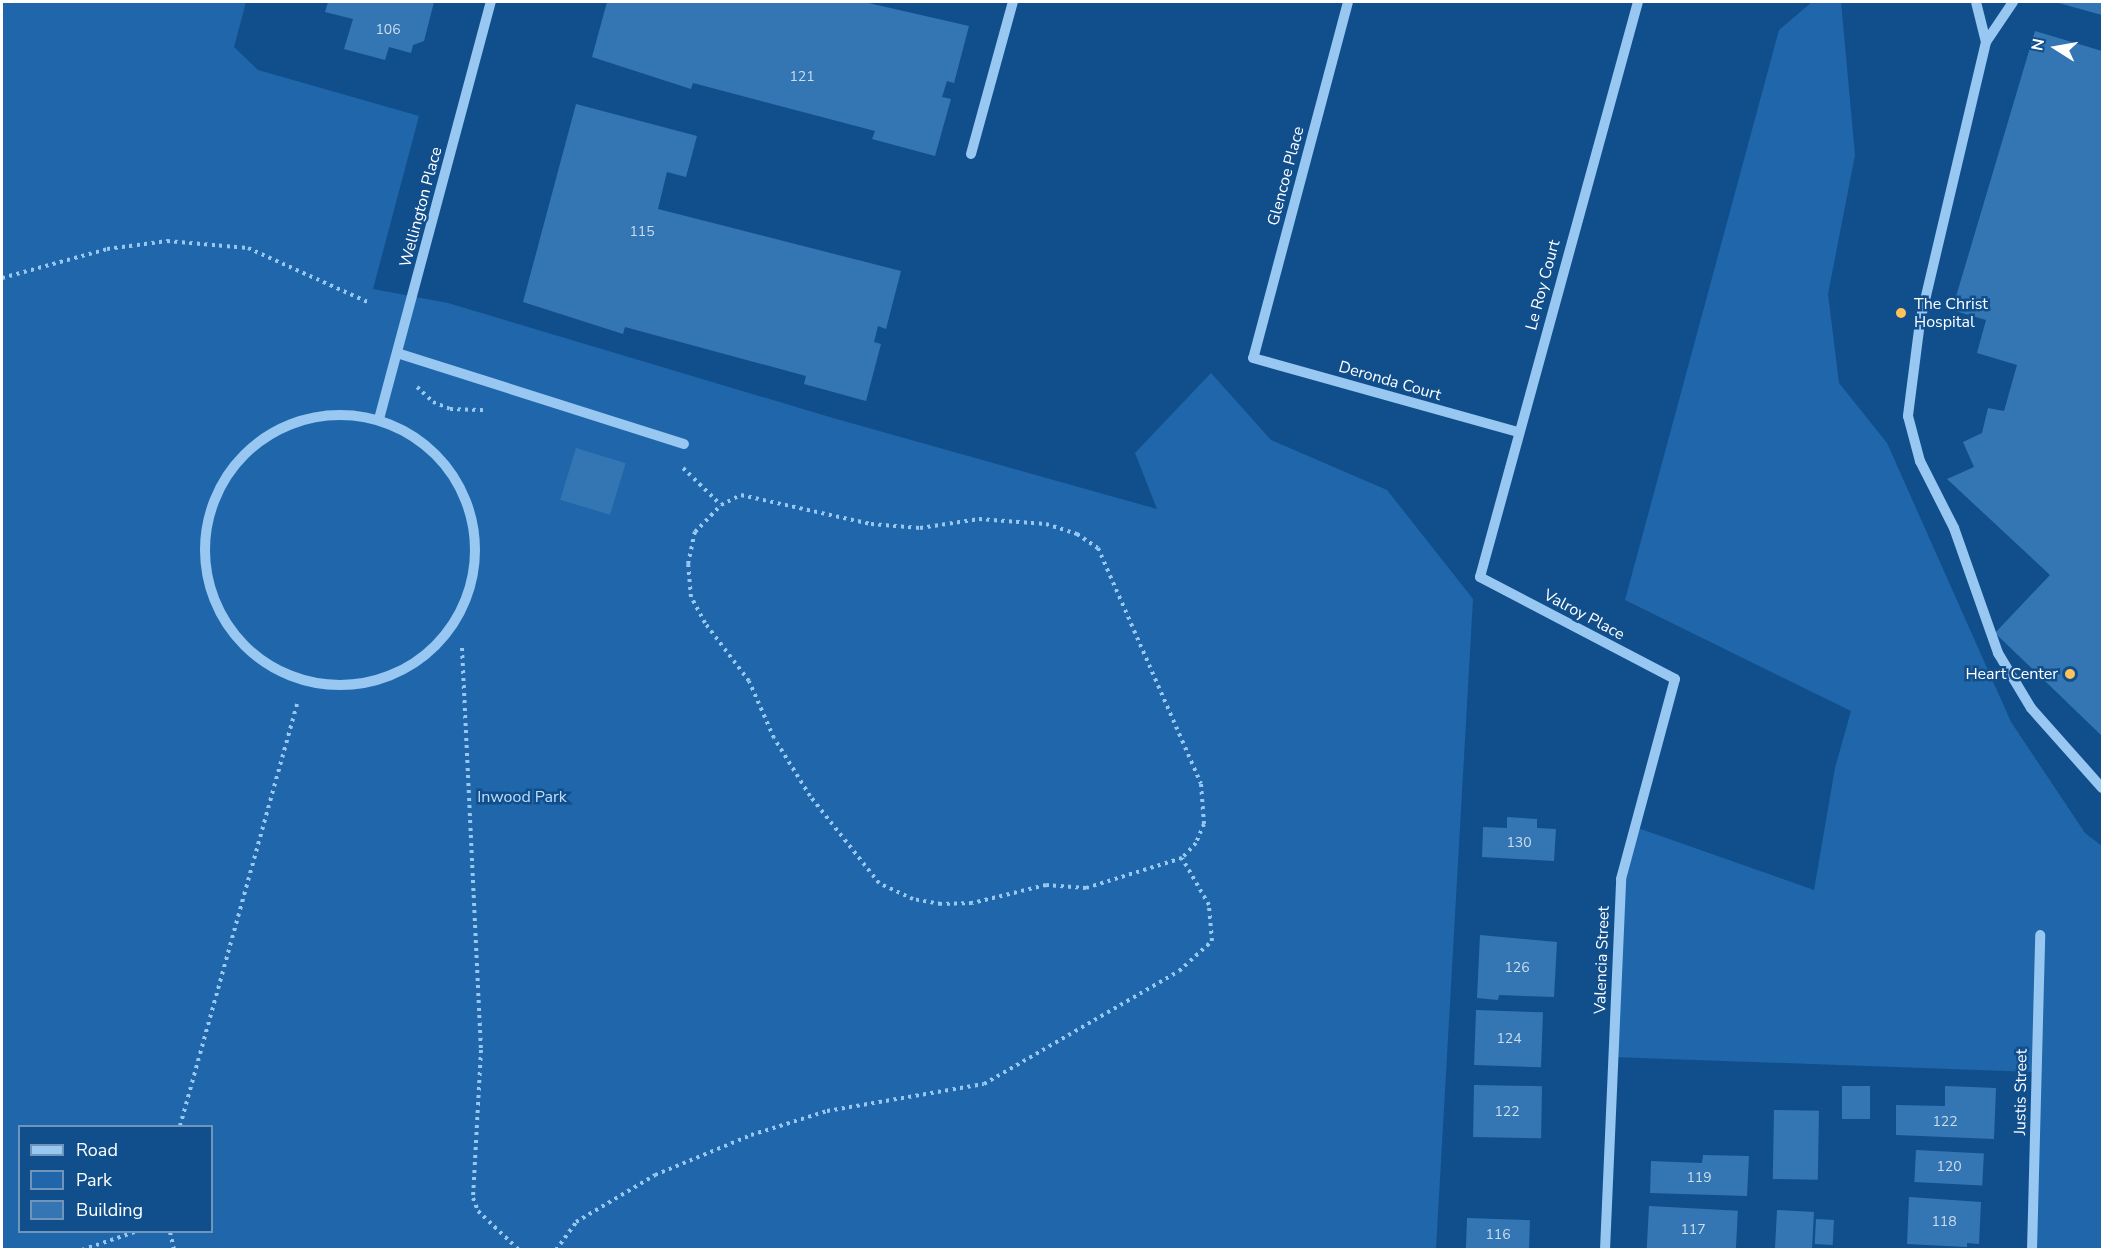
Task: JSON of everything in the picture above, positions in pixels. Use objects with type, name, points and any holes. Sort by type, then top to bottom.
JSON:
[{"type":"street","name":"Wellington Place","points":[[379,420],[491,2]]},
{"type":"street","points":[[971,154],[1013,2]]},
{"type":"street","name":"Glencoe Place","points":[[1253,358],[1348,2]]},
{"type":"street","name":"Le Roy Court","points":[[1480,577],[1638,2]]},
{"type":"street","points":[[1976,2],[1986,42]]},
{"type":"street","points":[[2013,2],[1986,42],[1920,322],[1908,416],[1920,460],[1954,528],[1998,653],[2031,708],[2103,788]]},
{"type":"street","points":[[397,353],[684,444]]},
{"type":"street","name":"Deronda Court","points":[[1253,358],[1518,432]]},
{"type":"street","points":[[330,415],[379,420],[403,429],[423,443],[457,481],[475,524],[475,555],[466,601],[426,655],[399,672],[362,684],[294,678],[261,661],[236,638],[222,614],[210,588],[206,565],[204,541],[210,515],[220,487],[232,468],[249,450],[270,435],[295,422],[330,415]]},
{"type":"street","name":"Valroy Place","points":[[1480,577],[1675,679]]},
{"type":"street","name":"Valencia Street","points":[[1605,1250],[1621,879],[1675,679]]},
{"type":"street","name":"Justis Street","points":[[2032,1250],[2040,935]]},
{"type":"path","points":[[2,278],[107,249],[167,241],[248,248],[370,303]]},
{"type":"path","points":[[678,464],[721,506]]},
{"type":"path","points":[[741,495],[871,524],[920,528],[979,519],[1046,524],[1077,534],[1098,548],[1201,784],[1204,824],[1197,843],[1182,858],[1086,888],[1046,885],[972,903],[941,904],[913,899],[879,883],[810,796],[774,738],[749,681],[705,623],[691,597],[688,564],[695,532],[721,506],[741,495]]},
{"type":"path","points":[[462,648],[481,1050],[473,1198],[478,1211],[519,1250]]},
{"type":"path","points":[[180,1125],[297,704]]},
{"type":"path","points":[[556,1250],[576,1222],[655,1175],[751,1135],[827,1111],[984,1084],[1179,972],[1212,941],[1209,905],[1182,858]]},
{"type":"path","points":[[82,1250],[132,1233]]},
{"type":"path","points":[[170,1233],[174,1250]]},
{"type":"green space","name":"Inwood Park","points":[[2,2],[246,2],[234,47],[258,70],[419,116],[373,289],[448,303],[833,418],[1157,509],[1135,453],[1211,373],[1271,440],[1387,490],[1473,599],[1436,1249],[2,1250]]},
{"type":"green space","points":[[1812,2],[1841,2],[1855,155],[1828,294],[1839,383],[1887,443],[2011,722],[2085,833],[2102,846],[2102,1249],[2032,1249],[2037,1072],[1613,1057],[1621,879],[1635,827],[1814,890],[1835,768],[1851,711],[1625,600],[1779,30]]},
{"type":"building","points":[[328,2],[434,2],[424,41],[413,45],[411,53],[389,47],[385,60],[344,49],[353,19],[325,12]]},
{"type":"building","points":[[607,2],[864,2],[969,26],[954,83],[947,81],[942,97],[951,99],[935,156],[872,139],[875,131],[693,83],[691,89],[592,57]]},
{"type":"building","points":[[2055,2],[2102,2],[2102,15]]},
{"type":"building","points":[[2035,31],[2102,51],[2102,736],[1995,633],[2050,575],[1947,479],[1974,467],[1963,442],[1982,433],[1988,408],[2004,411],[2017,365],[1977,353],[1986,320],[1952,310]]},
{"type":"building","points":[[576,104],[697,136],[686,177],[667,172],[658,209],[901,271],[886,329],[878,326],[874,342],[881,344],[866,401],[804,384],[806,376],[625,327],[623,334],[523,302]]},
{"type":"building","points":[[576,448],[626,463],[610,515],[560,500]]},
{"type":"building","points":[[1507,817],[1537,819],[1537,828],[1556,829],[1554,861],[1482,857],[1483,827],[1507,828]]},
{"type":"building","points":[[1480,935],[1557,942],[1554,997],[1499,995],[1498,1000],[1477,998]]},
{"type":"building","points":[[1476,1010],[1543,1012],[1541,1067],[1474,1065]]},
{"type":"building","points":[[1474,1085],[1542,1086],[1541,1138],[1473,1137]]},
{"type":"building","points":[[1842,1086],[1870,1086],[1870,1119],[1842,1119]]},
{"type":"building","points":[[1945,1086],[1996,1088],[1994,1139],[1896,1135],[1896,1105],[1945,1106]]},
{"type":"building","points":[[1774,1110],[1819,1111],[1818,1180],[1773,1179]]},
{"type":"building","points":[[1916,1150],[1984,1154],[1982,1186],[1914,1182]]},
{"type":"building","points":[[1703,1155],[1749,1156],[1747,1196],[1650,1193],[1651,1161],[1702,1163]]},
{"type":"building","points":[[1909,1197],[1981,1202],[1979,1244],[1967,1243],[1967,1247],[1907,1244]]},
{"type":"building","points":[[1649,1206],[1738,1211],[1736,1250],[1647,1250]]},
{"type":"building","points":[[1777,1210],[1814,1212],[1812,1250],[1775,1250]]},
{"type":"building","points":[[1467,1218],[1530,1220],[1529,1250],[1466,1250]]},
{"type":"building","points":[[1816,1219],[1834,1220],[1833,1245],[1815,1244]]},
{"type":"place","name":"The Christ Hospital","points":[[1901,313]]},
{"type":"place","name":"Heart Center","points":[[2070,674]]}]
